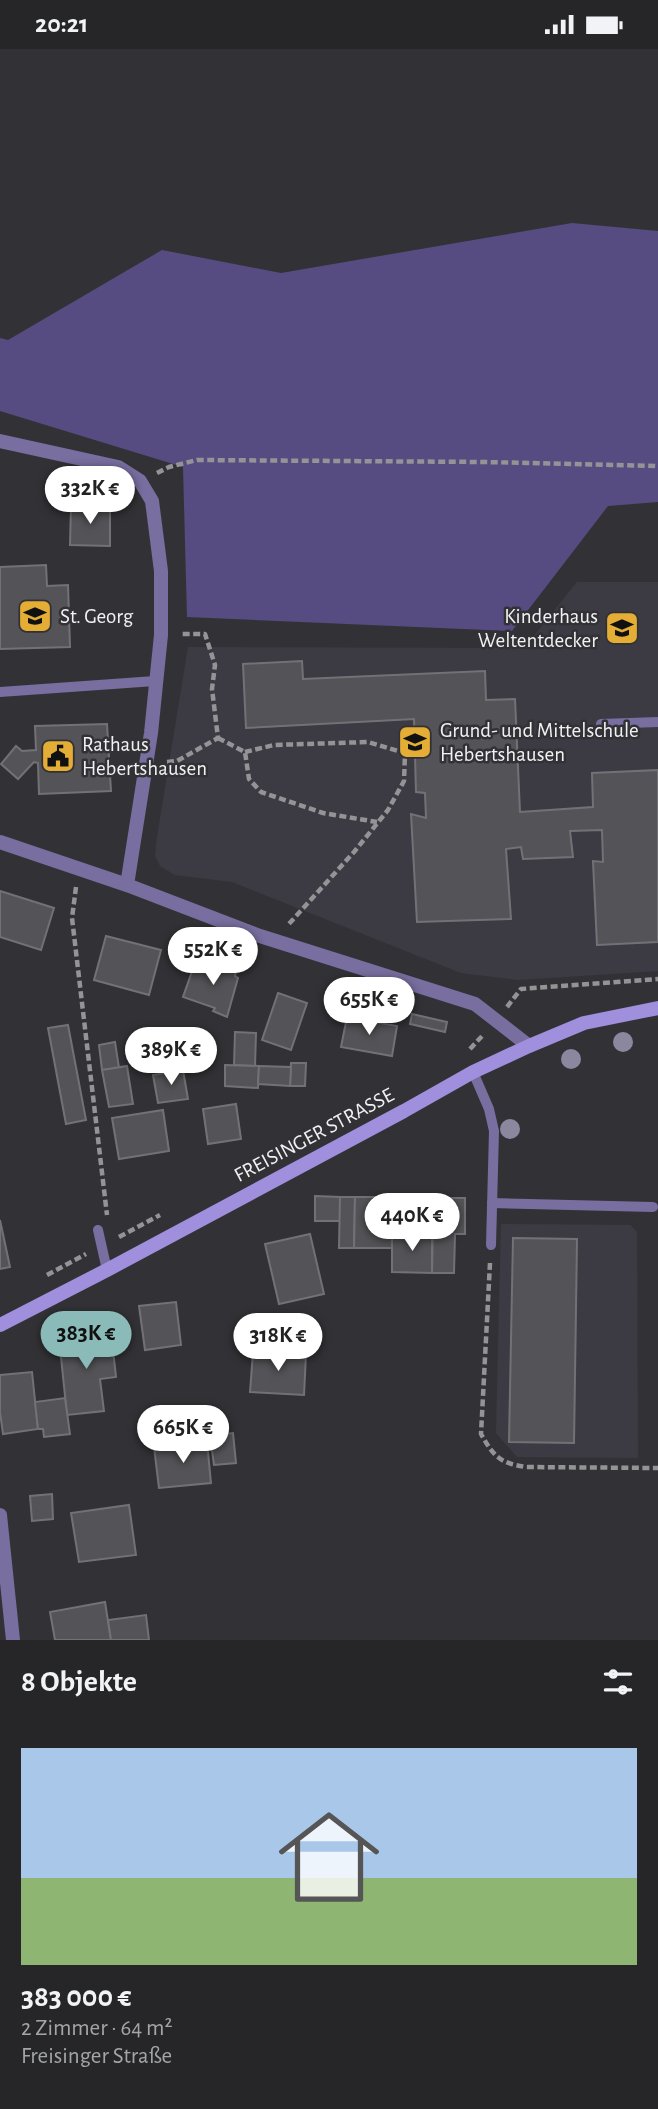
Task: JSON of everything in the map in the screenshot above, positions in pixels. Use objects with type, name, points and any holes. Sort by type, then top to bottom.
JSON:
[{"type":"main road","name":"FREISINGER STRASSE","points":[[0,1325],[473,1072],[584,1023],[658,1008]]},
{"type":"street","points":[[0,441],[118,467],[140,481],[152,502],[161,571],[161,635],[151,733],[127,885]]},
{"type":"street","points":[[0,842],[127,885],[273,941],[475,1004],[529,1046]]},
{"type":"street","points":[[0,1515],[12,1640]]},
{"type":"lane","points":[[0,692],[155,681]]},
{"type":"lane","points":[[601,724],[658,722]]},
{"type":"lane","points":[[473,1072],[489,1109],[494,1131],[491,1245]]},
{"type":"lane","points":[[492,1203],[653,1207]]},
{"type":"lane","points":[[103,1229],[107,1270]]},
{"type":"path","points":[[140,481],[169,467],[197,460],[658,466]]},
{"type":"path","points":[[161,635],[205,633],[215,665],[212,689],[218,738]]},
{"type":"path","points":[[218,738],[246,752],[274,745],[368,742],[405,753],[404,781],[388,810],[354,852],[273,941]]},
{"type":"path","points":[[146,767],[177,761],[218,738]]},
{"type":"path","points":[[246,752],[249,779],[261,792],[323,813],[377,822]]},
{"type":"path","points":[[79,868],[72,918],[103,1229]]},
{"type":"path","points":[[469,1051],[521,989],[658,979]]},
{"type":"path","points":[[491,1245],[481,1434],[491,1451],[505,1463],[526,1467],[658,1468]]},
{"type":"shaded area","points":[[572,223],[658,231],[658,502],[608,506],[512,631],[187,617],[183,467],[0,411],[0,338],[8,340],[162,250],[281,273]]},
{"type":"shaded area","name":"Grund- und Mittelschule Hebertshausen","points":[[577,582],[658,582],[658,971],[518,980],[461,973],[232,882],[175,875],[160,866],[155,856],[157,837],[188,647],[524,648]]},
{"type":"shaded area","points":[[501,1224],[630,1225],[637,1232],[638,1458],[517,1457],[496,1433]]},
{"type":"building","points":[[71,505],[110,506],[110,546],[70,545]]},
{"type":"building","name":"St. Georg","points":[[46,565],[47,586],[68,585],[70,647],[0,649],[0,567]]},
{"type":"building","points":[[302,661],[303,679],[485,671],[486,700],[515,699],[520,812],[593,807],[592,773],[658,770],[658,942],[597,945],[593,861],[603,862],[602,830],[570,831],[573,857],[523,859],[521,847],[506,849],[511,919],[417,922],[411,814],[426,818],[425,793],[416,792],[414,719],[246,728],[243,664]]},
{"type":"building","name":"Rathaus Hebertshausen","points":[[107,724],[111,791],[39,794],[38,763],[34,762],[18,779],[1,764],[16,746],[22,751],[36,750],[35,726]]},
{"type":"building","points":[[0,891],[54,908],[41,950],[0,937]]},
{"type":"building","points":[[106,936],[161,950],[149,995],[94,980]]},
{"type":"building","points":[[195,963],[219,971],[221,964],[237,969],[235,976],[238,978],[227,1017],[213,1011],[215,1008],[183,997]]},
{"type":"building","points":[[278,993],[307,1003],[291,1050],[262,1040]]},
{"type":"building","points":[[412,1014],[447,1022],[445,1032],[410,1024]]},
{"type":"building","points":[[347,1017],[397,1026],[392,1056],[341,1047]]},
{"type":"building","points":[[68,1025],[86,1120],[66,1124],[48,1028]]},
{"type":"building","points":[[235,1032],[256,1033],[255,1066],[234,1065]]},
{"type":"building","points":[[115,1042],[119,1068],[102,1070],[99,1045]]},
{"type":"building","points":[[291,1063],[306,1063],[305,1086],[290,1086]]},
{"type":"building","points":[[225,1065],[259,1066],[258,1088],[225,1086]]},
{"type":"building","points":[[127,1066],[133,1104],[109,1107],[102,1070]]},
{"type":"building","points":[[259,1066],[291,1067],[290,1086],[258,1084]]},
{"type":"building","points":[[183,1070],[188,1099],[158,1103],[153,1075]]},
{"type":"building","points":[[236,1104],[241,1139],[208,1144],[203,1109]]},
{"type":"building","points":[[163,1110],[169,1151],[119,1159],[112,1118]]},
{"type":"building","points":[[315,1196],[340,1197],[340,1221],[315,1221]]},
{"type":"building","points":[[340,1197],[355,1197],[354,1248],[339,1248]]},
{"type":"building","points":[[355,1197],[413,1197],[412,1232],[392,1232],[392,1248],[354,1248]]},
{"type":"building","points":[[443,1198],[465,1198],[465,1234],[455,1234],[454,1273],[432,1273],[433,1226],[443,1226]]},
{"type":"building","points":[[0,1220],[10,1267],[0,1269]]},
{"type":"building","points":[[392,1232],[432,1233],[432,1273],[392,1272]]},
{"type":"building","points":[[310,1234],[324,1294],[279,1304],[265,1244]]},
{"type":"building","points":[[513,1238],[577,1239],[574,1443],[509,1442]]},
{"type":"building","points":[[176,1302],[181,1345],[145,1350],[139,1306]]},
{"type":"building","points":[[111,1332],[116,1377],[100,1379],[104,1411],[67,1415],[59,1338]]},
{"type":"building","points":[[253,1352],[306,1354],[304,1395],[250,1392]]},
{"type":"building","points":[[32,1372],[38,1429],[3,1434],[0,1375]]},
{"type":"building","points":[[65,1398],[70,1434],[44,1437],[43,1429],[38,1429],[35,1402]]},
{"type":"building","points":[[233,1433],[236,1463],[214,1465],[210,1436]]},
{"type":"building","points":[[207,1442],[211,1483],[159,1488],[154,1447]]},
{"type":"building","points":[[52,1494],[53,1519],[32,1521],[30,1496]]},
{"type":"building","points":[[129,1505],[136,1555],[79,1562],[71,1513]]},
{"type":"building","points":[[105,1602],[111,1640],[55,1640],[50,1612]]},
{"type":"building","points":[[146,1615],[149,1640],[111,1640],[108,1620]]},
{"type":"place","name":"St. Georg","points":[[35,616]]},
{"type":"place","name":"Kinderhaus Weltentdecker","points":[[622,628]]},
{"type":"place","name":"Grund- und Mittelschule Hebertshausen","points":[[415,742]]},
{"type":"place","name":"Rathaus Hebertshausen","points":[[58,756]]}]
